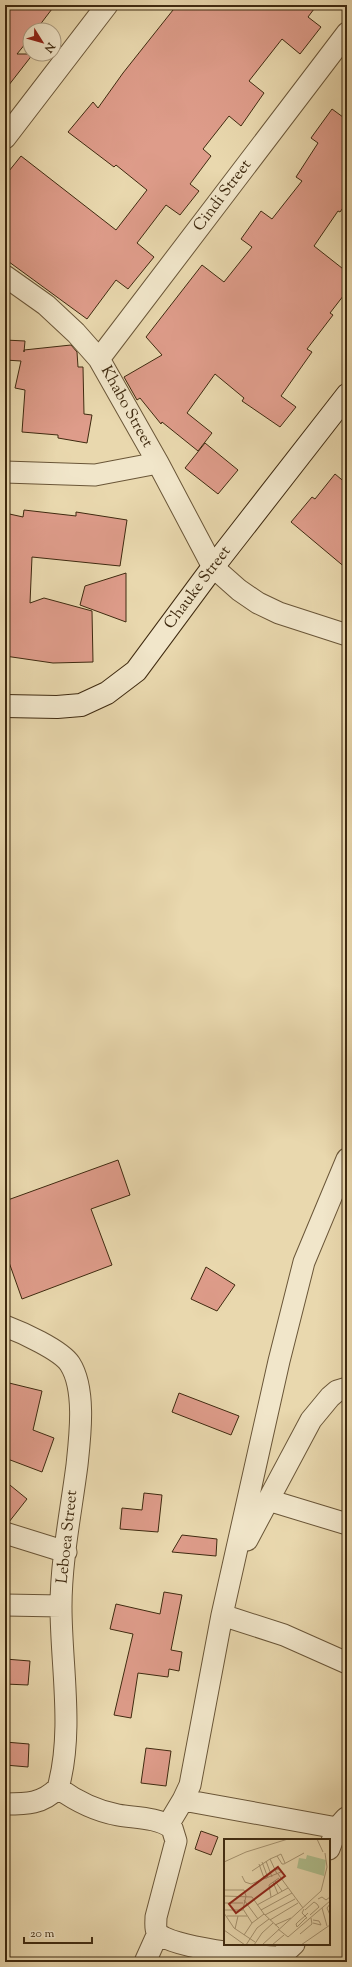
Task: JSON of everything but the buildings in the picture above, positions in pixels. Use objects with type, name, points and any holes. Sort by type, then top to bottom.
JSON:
[{"type":"street","points":[[5,138],[107,5]]},
{"type":"street","name":"Cindi Street","points":[[99,359],[347,33]]},
{"type":"street","name":"Khabo Street","points":[[5,276],[46,305],[76,333],[99,359],[158,463],[213,567]]},
{"type":"street","name":"Chauke Street","points":[[5,706],[57,707],[81,705],[107,693],[136,671],[213,567],[347,395]]},
{"type":"street","points":[[5,472],[95,475],[158,463]]},
{"type":"street","points":[[213,567],[239,590],[258,603],[279,613],[347,635]]},
{"type":"street","points":[[168,1825],[190,1785],[222,1615],[279,1361],[304,1262],[347,1159]]},
{"type":"street","name":"Leboea Street","points":[[5,1326],[50,1348],[70,1363],[78,1386],[79,1449],[61,1606],[65,1714],[63,1770],[58,1788]]},
{"type":"street","points":[[235,1562],[311,1420],[330,1397],[337,1391],[347,1388]]},
{"type":"street","points":[[268,1500],[347,1524]]},
{"type":"street","points":[[5,1532],[66,1552]]},
{"type":"street","points":[[5,1605],[61,1606]]},
{"type":"street","points":[[222,1615],[284,1635],[347,1663]]},
{"type":"street","points":[[5,1804],[40,1802],[58,1788],[86,1805],[103,1811],[156,1821],[168,1825],[174,1832],[176,1841],[156,1917],[158,1933],[145,1962]]},
{"type":"street","points":[[183,1800],[342,1823],[330,1846]]},
{"type":"street","points":[[158,1933],[173,1941],[217,1951],[258,1957],[280,1957],[293,1945]]}]
